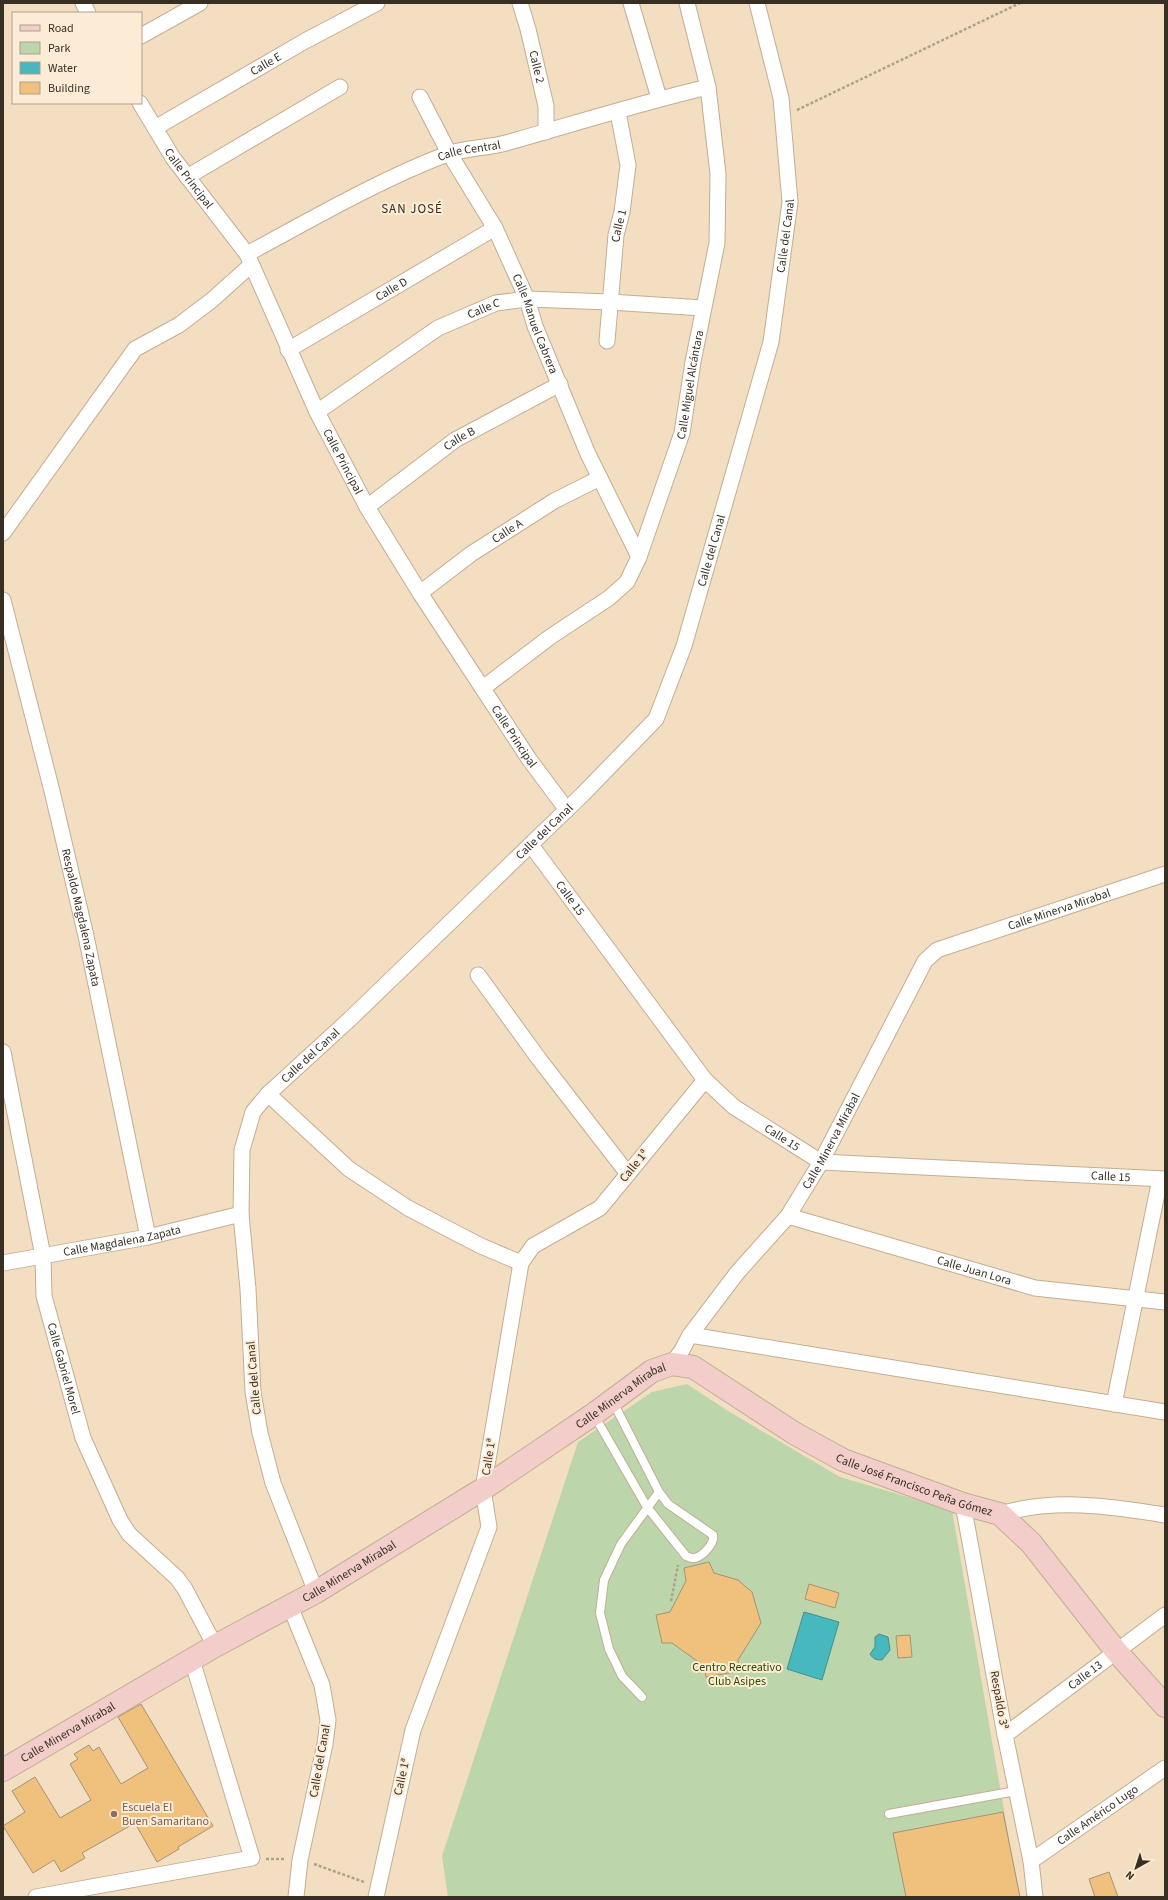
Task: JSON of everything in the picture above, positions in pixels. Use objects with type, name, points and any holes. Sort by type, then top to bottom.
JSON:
[{"type":"street","points":[[83,3],[88,12]]},
{"type":"street","points":[[142,35],[200,3]]},
{"type":"street","name":"Calle E","points":[[155,128],[256,68],[377,3]]},
{"type":"street","name":"Calle 2","points":[[520,3],[546,106],[546,132]]},
{"type":"street","points":[[631,3],[659,98]]},
{"type":"street","name":"Calle Miguel Alcántara","points":[[483,688],[550,637],[609,598],[627,582],[639,557],[682,433],[703,308],[717,243],[718,182],[708,87],[687,3]]},
{"type":"street","name":"Calle del Canal","points":[[316,1592],[273,1483],[260,1433],[253,1392],[248,1289],[241,1214],[242,1150],[253,1112],[268,1094],[531,845],[656,719],[684,646],[771,342],[790,202],[781,98],[757,3]]},
{"type":"street","points":[[187,177],[340,87]]},
{"type":"street","name":"Calle Central","points":[[3,533],[135,349],[179,325],[196,313],[230,286],[249,260],[388,179],[449,153],[494,147],[618,112],[659,98],[708,87]]},
{"type":"street","name":"Calle Manuel Cabrera","points":[[420,97],[449,153],[495,228],[527,299],[535,326],[600,478],[639,557]]},
{"type":"street","name":"Calle Principal","points":[[141,104],[173,158],[249,260],[317,412],[367,508],[420,593],[529,758],[567,810]]},
{"type":"street","name":"Calle 1","points":[[607,341],[616,235],[622,212],[628,165],[618,112]]},
{"type":"street","name":"Calle D","points":[[288,350],[495,228]]},
{"type":"street","name":"Calle C","points":[[317,412],[438,328],[496,303],[527,299],[610,302],[703,308]]},
{"type":"street","name":"Calle B","points":[[367,508],[455,440],[560,384]]},
{"type":"street","name":"Calle A","points":[[420,593],[471,554],[548,505],[600,478]]},
{"type":"street","name":"Respaldo Magdalena Zapata","points":[[3,600],[52,791],[86,936],[148,1237]]},
{"type":"street","name":"Calle 15","points":[[531,845],[705,1080],[734,1107],[822,1162],[1163,1179]]},
{"type":"street","name":"Calle Minerva Mirabal","points":[[3,1770],[215,1646],[316,1592],[483,1489],[594,1414],[652,1371],[672,1364],[690,1335],[737,1273],[788,1216],[822,1162],[926,961],[937,950],[1165,874]]},
{"type":"street","points":[[478,975],[539,1059],[628,1174]]},
{"type":"street","name":"Calle Gabriel Morel","points":[[3,1052],[43,1256],[44,1296],[83,1438],[120,1520],[129,1534],[177,1578],[185,1589],[215,1646]]},
{"type":"street","name":"Calle 1ª","points":[[376,1892],[413,1730],[489,1527],[483,1489],[521,1263],[533,1246],[600,1208],[705,1080]]},
{"type":"street","points":[[268,1094],[349,1169],[408,1208],[479,1245],[521,1263]]},
{"type":"street","points":[[1114,1404],[1135,1299],[1163,1179]]},
{"type":"street","name":"Calle Magdalena Zapata","points":[[3,1263],[148,1237],[241,1214]]},
{"type":"street","name":"Calle Juan Lora","points":[[788,1216],[1035,1288],[1165,1302]]},
{"type":"street","points":[[690,1335],[1165,1412]]},
{"type":"street","name":"Calle José Francisco Peña Gómez","points":[[672,1364],[693,1367],[794,1433],[844,1460],[963,1504],[1000,1514],[1031,1543],[1116,1651],[1165,1706]]},
{"type":"street","name":"Respaldo 3ª","points":[[963,1504],[1005,1735],[1031,1861],[1035,1897]]},
{"type":"street","points":[[1000,1514],[1020,1508],[1047,1504],[1120,1508],[1165,1515]]},
{"type":"street","name":"Calle del Canal","points":[[290,1606],[322,1685],[328,1720],[306,1862],[296,1897]]},
{"type":"street","name":"Calle 13","points":[[1005,1735],[1165,1615]]},
{"type":"street","points":[[36,1897],[252,1858],[192,1660]]},
{"type":"street","name":"Calle Américo Lugo","points":[[1031,1861],[1165,1768]]},
{"type":"lane","points":[[594,1414],[647,1507],[681,1551],[692,1558],[701,1555],[712,1542],[713,1535],[668,1504],[659,1492],[612,1401]]},
{"type":"lane","points":[[642,1697],[622,1676],[608,1649],[600,1613],[604,1580],[621,1544],[659,1492]]},
{"type":"lane","points":[[889,1814],[1016,1791]]},
{"type":"path","points":[[782,117],[1020,3]]},
{"type":"path","points":[[671,1602],[681,1551]]},
{"type":"path","points":[[252,1858],[306,1862],[326,1868],[376,1892]]},
{"type":"green space","name":"Centro Recreativo Club Asipes","points":[[687,1384],[728,1411],[840,1477],[952,1510],[1019,1897],[448,1897],[442,1856],[578,1442],[652,1392]]},
{"type":"water","points":[[804,1612],[839,1622],[822,1680],[787,1669]]},
{"type":"water","points":[[879,1634],[888,1637],[890,1650],[882,1660],[875,1659],[870,1654],[875,1647],[875,1637]]},
{"type":"building","points":[[709,1562],[714,1573],[738,1580],[752,1592],[761,1623],[738,1660],[740,1671],[706,1677],[704,1666],[672,1643],[662,1643],[656,1615],[670,1612],[686,1581],[684,1568]]},
{"type":"building","points":[[809,1584],[839,1593],[835,1608],[805,1599]]},
{"type":"building","points":[[910,1635],[912,1657],[898,1658],[896,1636]]},
{"type":"building","points":[[141,1704],[213,1826],[178,1847],[179,1849],[157,1862],[135,1823],[82,1853],[85,1858],[61,1872],[54,1860],[33,1873],[3,1826],[25,1812],[12,1791],[35,1777],[60,1818],[91,1800],[70,1764],[78,1759],[74,1754],[89,1745],[93,1751],[99,1747],[121,1784],[148,1768],[118,1717]]},
{"type":"building","points":[[1003,1812],[1020,1897],[906,1897],[893,1833]]},
{"type":"building","points":[[1109,1872],[1118,1897],[1095,1897],[1089,1879]]},
{"type":"place","name":"Escuela El Buen Samaritano","points":[[114,1814]]},
{"type":"district","name":"SAN JOSÉ","points":[[412,209]]}]
